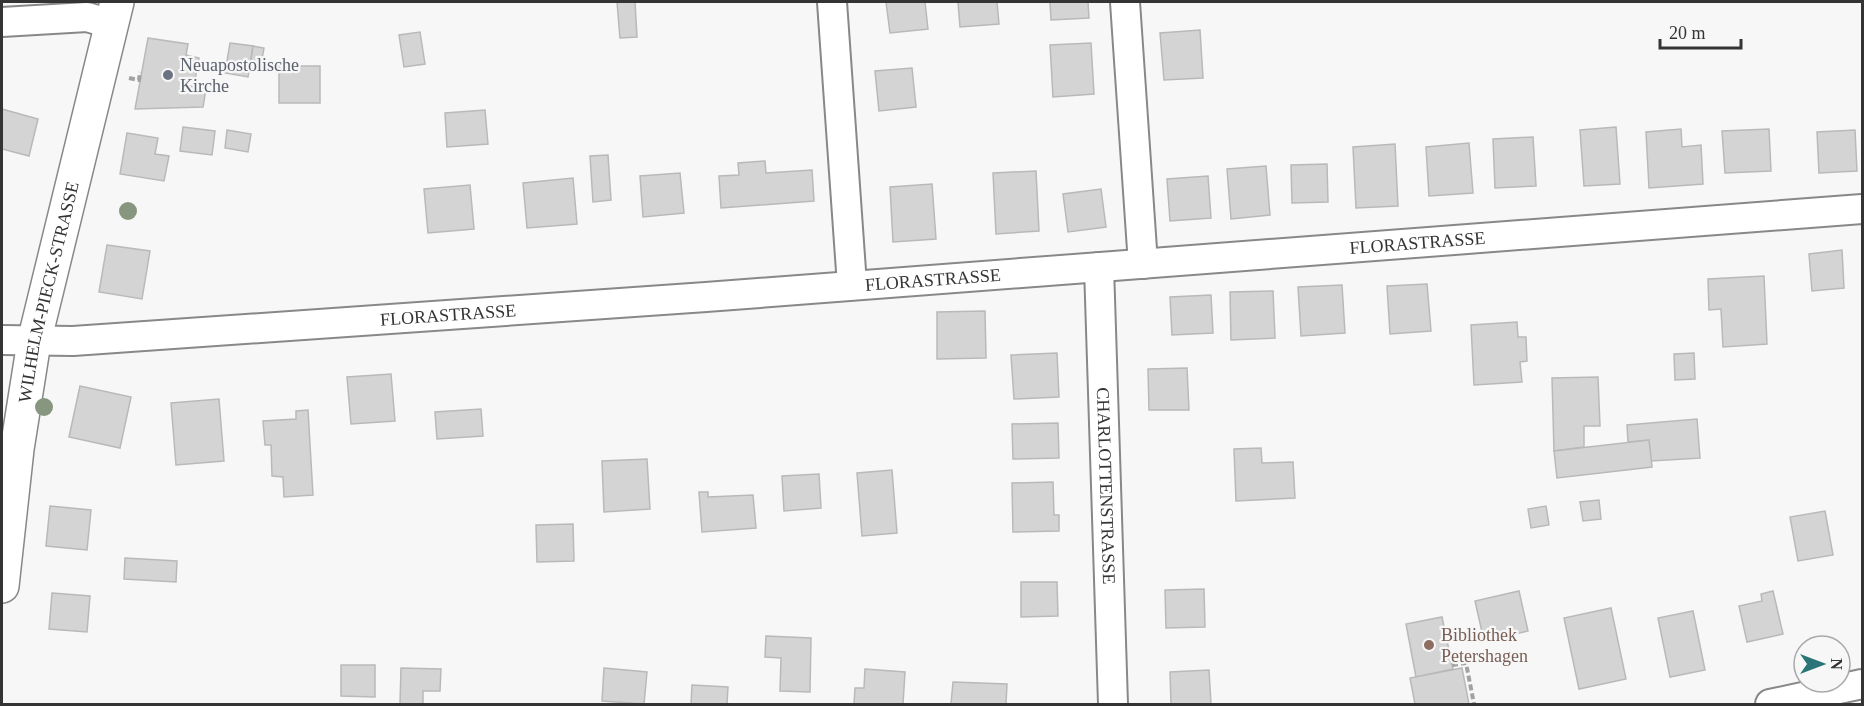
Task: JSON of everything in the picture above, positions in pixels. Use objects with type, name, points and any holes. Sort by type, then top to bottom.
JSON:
[{"type":"street","points":[[832,2],[852,285]]},
{"type":"street","points":[[1125,2],[1143,264]]},
{"type":"street","points":[[2,22],[87,17],[114,13]]},
{"type":"street","name":"WILHELM-PIECK-STRASSE","points":[[2,586],[17,449],[34,342],[114,13]]},
{"type":"street","name":"FLORASTRASSE","points":[[2,340],[34,342],[706,297],[1863,208]]},
{"type":"street","name":"CHARLOTTENSTRASSE","points":[[1099,267],[1113,705]]},
{"type":"street","points":[[1770,705],[1863,684]]},
{"type":"path","points":[[1452,665],[1466,663],[1465,672],[1474,705]]},
{"type":"building","points":[[617,2],[635,2],[637,37],[620,38]]},
{"type":"building","points":[[886,2],[925,2],[928,29],[890,33]]},
{"type":"building","points":[[958,2],[997,2],[999,24],[960,27]]},
{"type":"building","points":[[1050,2],[1088,2],[1089,18],[1051,20]]},
{"type":"building","points":[[1200,30],[1203,78],[1164,80],[1160,33]]},
{"type":"building","points":[[420,32],[425,64],[404,67],[399,35]]},
{"type":"building","name":"Neuapostolische Kirche","points":[[148,38],[188,44],[186,55],[199,58],[195,80],[182,77],[180,84],[206,89],[203,107],[135,109]]},
{"type":"building","points":[[230,43],[253,46],[248,77],[225,73]]},
{"type":"building","points":[[1091,43],[1094,94],[1053,97],[1050,45]]},
{"type":"building","points":[[253,46],[264,48],[260,70],[250,68]]},
{"type":"building","points":[[279,66],[320,66],[320,103],[279,103]]},
{"type":"building","points":[[912,68],[916,107],[879,111],[875,71]]},
{"type":"building","points":[[2,109],[38,119],[29,156],[2,149]]},
{"type":"building","points":[[485,110],[488,144],[447,147],[445,113]]},
{"type":"building","points":[[183,127],[215,131],[212,155],[180,151]]},
{"type":"building","points":[[1616,127],[1620,184],[1584,186],[1580,130]]},
{"type":"building","points":[[1681,129],[1682,147],[1701,145],[1703,184],[1649,188],[1646,132]]},
{"type":"building","points":[[1769,129],[1771,171],[1725,173],[1722,131]]},
{"type":"building","points":[[227,130],[251,134],[248,152],[225,148]]},
{"type":"building","points":[[1855,130],[1857,171],[1819,173],[1817,132]]},
{"type":"building","points":[[127,133],[158,138],[155,154],[169,156],[164,181],[120,174]]},
{"type":"building","points":[[1533,137],[1536,186],[1495,188],[1493,139]]},
{"type":"building","points":[[1469,143],[1473,193],[1429,196],[1426,147]]},
{"type":"building","points":[[1395,144],[1398,206],[1356,208],[1353,147]]},
{"type":"building","points":[[608,155],[611,200],[593,202],[590,156]]},
{"type":"building","points":[[765,161],[766,173],[812,170],[814,201],[721,208],[719,176],[739,175],[738,163]]},
{"type":"building","points":[[1327,164],[1328,202],[1292,203],[1291,165]]},
{"type":"building","points":[[1266,166],[1270,215],[1231,219],[1227,169]]},
{"type":"building","points":[[1036,171],[1039,231],[996,234],[993,173]]},
{"type":"building","points":[[680,173],[684,213],[643,217],[640,176]]},
{"type":"building","points":[[1208,176],[1211,218],[1170,221],[1167,179]]},
{"type":"building","points":[[573,178],[577,224],[527,228],[523,183]]},
{"type":"building","points":[[932,184],[936,239],[893,242],[890,187]]},
{"type":"building","points":[[470,185],[474,229],[428,233],[424,189]]},
{"type":"building","points":[[1101,189],[1106,227],[1068,232],[1063,194]]},
{"type":"building","points":[[107,245],[150,251],[142,299],[99,292]]},
{"type":"building","points":[[1842,250],[1844,288],[1812,291],[1809,254]]},
{"type":"building","points":[[1764,276],[1767,344],[1723,347],[1721,309],[1709,310],[1708,279]]},
{"type":"building","points":[[1427,284],[1431,331],[1390,334],[1387,286]]},
{"type":"building","points":[[1342,285],[1345,333],[1301,336],[1298,287]]},
{"type":"building","points":[[1273,291],[1275,338],[1231,340],[1230,292]]},
{"type":"building","points":[[1211,295],[1213,333],[1172,335],[1170,297]]},
{"type":"building","points":[[985,311],[986,358],[937,359],[937,312]]},
{"type":"building","points":[[1517,322],[1518,337],[1526,337],[1527,361],[1520,362],[1522,382],[1474,385],[1471,325]]},
{"type":"building","points":[[1057,353],[1059,397],[1014,399],[1011,355]]},
{"type":"building","points":[[1694,353],[1695,379],[1675,380],[1674,354]]},
{"type":"building","points":[[1187,368],[1189,410],[1149,410],[1148,369]]},
{"type":"building","points":[[391,374],[395,421],[351,424],[347,377]]},
{"type":"building","points":[[1598,377],[1600,426],[1584,426],[1584,447],[1554,451],[1552,378]]},
{"type":"building","points":[[80,386],[131,397],[120,448],[69,437]]},
{"type":"building","points":[[219,399],[224,461],[176,465],[171,403]]},
{"type":"building","points":[[481,409],[483,436],[437,439],[435,412]]},
{"type":"building","points":[[308,410],[313,495],[284,497],[283,477],[272,476],[271,445],[265,445],[263,421],[296,419],[296,411]]},
{"type":"building","points":[[1697,419],[1700,458],[1651,461],[1649,440],[1628,442],[1627,425]]},
{"type":"building","points":[[1058,423],[1059,458],[1013,459],[1012,424]]},
{"type":"building","points":[[1649,440],[1652,467],[1557,478],[1554,451]]},
{"type":"building","points":[[1261,448],[1262,463],[1293,462],[1295,498],[1236,501],[1234,449]]},
{"type":"building","points":[[647,459],[650,509],[604,512],[602,461]]},
{"type":"building","points":[[892,470],[897,533],[862,536],[857,473]]},
{"type":"building","points":[[819,474],[821,508],[784,511],[782,476]]},
{"type":"building","points":[[1053,482],[1054,515],[1059,515],[1059,531],[1013,532],[1012,483]]},
{"type":"building","points":[[699,492],[708,492],[708,497],[753,495],[756,528],[702,532]]},
{"type":"building","points":[[1599,500],[1601,519],[1583,521],[1580,502]]},
{"type":"building","points":[[50,506],[91,510],[87,550],[46,546]]},
{"type":"building","points":[[1546,506],[1549,525],[1531,528],[1528,509]]},
{"type":"building","points":[[1825,511],[1833,555],[1798,561],[1790,517]]},
{"type":"building","points":[[573,524],[574,561],[537,562],[536,525]]},
{"type":"building","points":[[125,558],[177,561],[176,582],[124,579]]},
{"type":"building","points":[[1021,582],[1057,582],[1058,616],[1021,617]]},
{"type":"building","points":[[1204,589],[1205,627],[1166,628],[1165,590]]},
{"type":"building","points":[[1519,591],[1528,631],[1484,641],[1475,601]]},
{"type":"building","points":[[1773,591],[1783,634],[1747,642],[1739,606],[1762,601],[1761,594]]},
{"type":"building","points":[[52,593],[90,596],[87,632],[49,629]]},
{"type":"building","points":[[1611,608],[1626,679],[1579,689],[1564,618]]},
{"type":"building","points":[[1693,611],[1705,670],[1670,677],[1658,618]]},
{"type":"building","name":"Bibliothek Petershagen","points":[[1442,617],[1453,669],[1416,677],[1406,624]]},
{"type":"building","points":[[766,636],[811,638],[810,692],[780,691],[781,658],[765,657]]},
{"type":"building","points":[[341,665],[375,665],[375,697],[341,696]]},
{"type":"building","points":[[401,668],[441,669],[440,691],[423,691],[423,704],[400,704]]},
{"type":"building","points":[[604,668],[647,672],[644,704],[602,701]]},
{"type":"building","points":[[1462,668],[1469,704],[1415,704],[1410,678]]},
{"type":"building","points":[[865,669],[905,672],[903,704],[854,704],[855,688],[864,688]]},
{"type":"building","points":[[1209,670],[1211,704],[1171,704],[1170,672]]},
{"type":"building","points":[[953,682],[1007,684],[1006,704],[951,704]]},
{"type":"building","points":[[692,685],[728,687],[727,704],[691,704]]},
{"type":"place","name":"Neuapostolische Kirche","points":[[168,75]]},
{"type":"place","name":"Bibliothek Petershagen","points":[[1429,645]]}]
